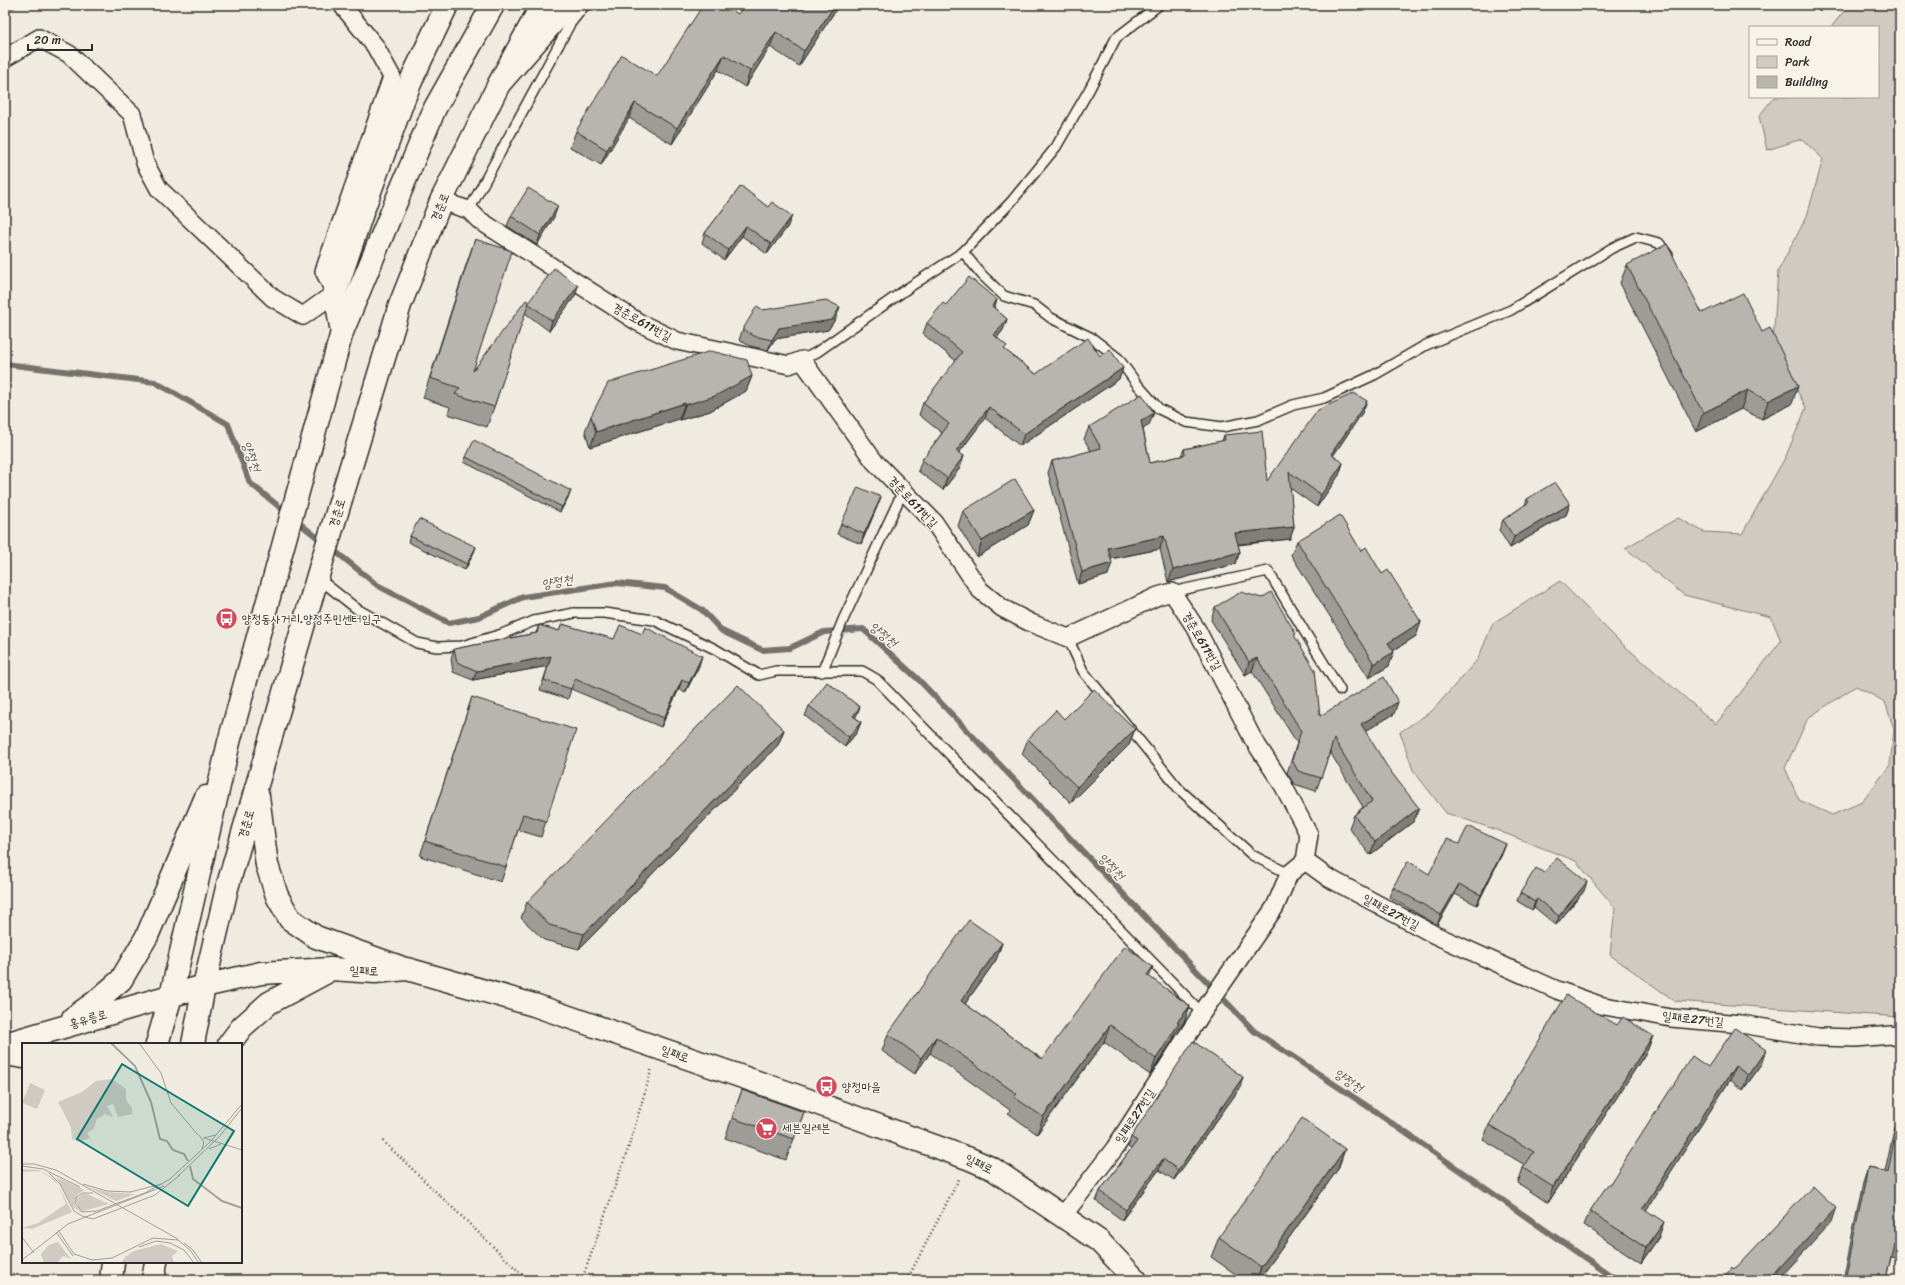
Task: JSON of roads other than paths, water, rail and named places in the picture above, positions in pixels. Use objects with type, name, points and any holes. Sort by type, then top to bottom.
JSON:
[{"type":"main road","points":[[342,332],[335,293],[362,213],[404,98],[446,5]]},
{"type":"main road","points":[[157,1043],[171,996],[229,742],[304,466],[313,442],[342,332],[435,108],[493,5]]},
{"type":"main road","name":"경춘로","points":[[193,1043],[204,986],[227,888],[343,492],[400,305],[441,201],[499,84],[542,5]]},
{"type":"main road","points":[[499,84],[568,5]]},
{"type":"main road","points":[[61,1027],[94,1003],[121,980],[148,936],[229,742]]},
{"type":"main road","points":[[256,787],[267,865],[277,896],[290,919],[316,937],[406,969]]},
{"type":"main road","points":[[230,1043],[242,1027],[269,1002],[331,969]]},
{"type":"main road","name":"일패로","points":[[171,996],[204,986],[261,973],[331,969],[374,972],[406,969],[534,1005],[786,1092],[970,1159],[992,1169],[1099,1241],[1136,1280]]},
{"type":"main road","name":"홍유릉로","points":[[5,1044],[171,996]]},
{"type":"main road","points":[[5,1054],[22,1057]]},
{"type":"main road","points":[[110,1280],[113,1263]]},
{"type":"main road","points":[[153,1280],[156,1263]]},
{"type":"street","points":[[5,58],[38,38],[69,54],[132,114],[145,163],[159,189],[273,298],[303,316],[335,293],[324,271],[392,77],[375,46],[342,5]]},
{"type":"street","name":"경춘로611번길","points":[[441,201],[469,210],[479,220],[638,322],[677,341],[789,365],[802,360],[874,461],[934,522],[980,590],[1002,608],[1031,624],[1068,638]]},
{"type":"street","points":[[1068,638],[1158,596],[1172,592]]},
{"type":"street","name":"경춘로611번길","points":[[1172,592],[1197,630],[1253,739],[1283,785],[1309,835],[1305,861]]},
{"type":"street","name":"일패로27번길","points":[[1062,1217],[1115,1148],[1204,1009],[1275,907],[1289,874],[1305,861],[1327,877],[1435,935],[1557,990],[1599,1005],[1671,1018],[1741,1024],[1818,1037],[1856,1038],[1891,1035],[1900,1038]]},
{"type":"lane","points":[[469,210],[570,24],[584,5]]},
{"type":"lane","points":[[802,360],[817,352],[908,288],[963,252],[1011,202],[1056,147],[1089,90],[1116,38],[1159,5]]},
{"type":"lane","points":[[963,252],[982,275],[1004,296],[1034,305],[1051,318],[1092,338],[1118,358],[1137,384],[1159,409],[1186,422],[1222,427],[1258,420],[1293,405],[1324,398],[1374,375],[1426,345],[1510,310],[1612,248],[1636,237],[1658,243],[1668,255]]},
{"type":"lane","points":[[823,668],[843,620],[903,491]]},
{"type":"lane","points":[[1172,592],[1268,571],[1340,690]]},
{"type":"lane","points":[[320,572],[357,608],[417,643],[437,647],[462,646],[540,620],[574,613],[604,613],[654,620],[715,649],[759,675],[776,671],[823,668],[862,671],[876,679],[1204,1009]]},
{"type":"lane","points":[[1068,638],[1083,670],[1179,789],[1252,855],[1289,874]]},
{"type":"waterway","name":"양정천","points":[[5,364],[155,382],[228,424],[250,483],[287,513]]},
{"type":"waterway","name":"양정천","points":[[294,519],[323,542]]},
{"type":"waterway","name":"양정천","points":[[330,547],[377,585],[449,623],[479,617],[523,597],[617,583],[665,588],[702,610],[722,631],[762,650],[790,648],[824,632],[863,629],[918,679],[1254,1031],[1370,1108],[1617,1280]]},
{"type":"railway","points":[[5,11],[15,5]]},
{"type":"place","name":"양정동사거리.양정주민센터입구","points":[[226,619]]},
{"type":"place","name":"양정마을","points":[[826,1087]]},
{"type":"place","name":"세븐일레븐","points":[[766,1128]]}]
